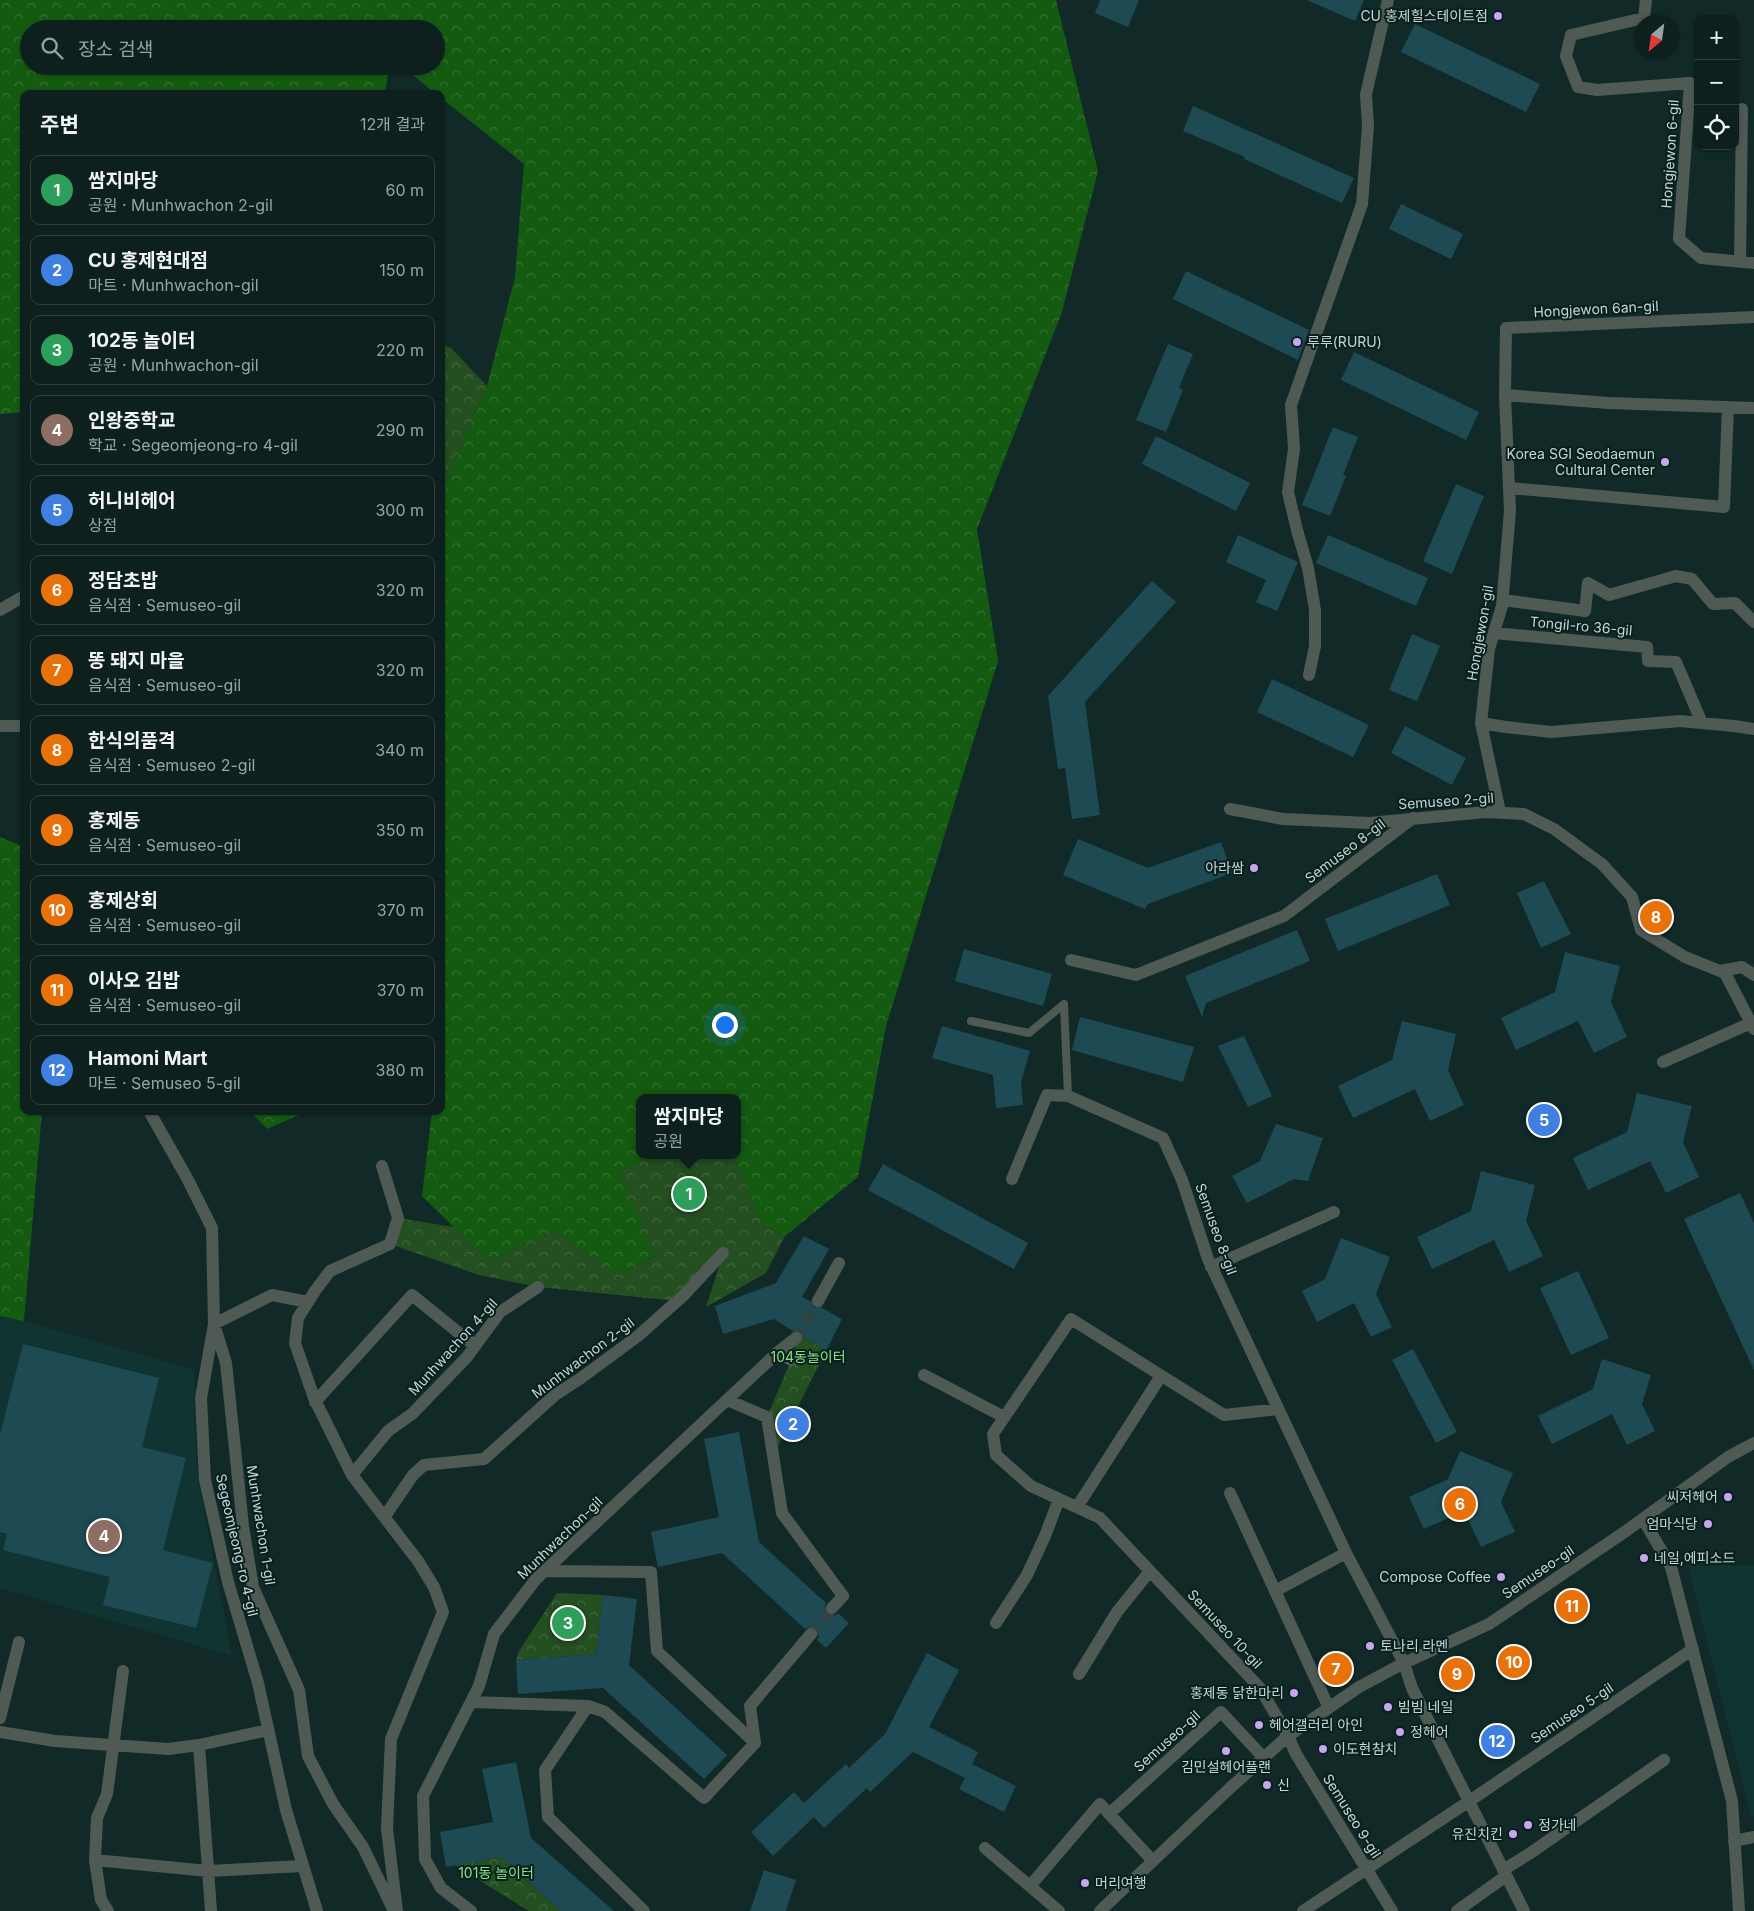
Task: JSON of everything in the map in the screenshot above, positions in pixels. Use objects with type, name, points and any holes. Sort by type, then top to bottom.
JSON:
[{"type":"street","points":[[1309,675],[1315,646],[1315,610],[1308,568],[1288,492],[1294,449],[1291,405],[1362,204],[1368,126],[1366,94],[1388,0]]},
{"type":"street","name":"Hongjewon 6-gil","points":[[1646,0],[1644,18],[1571,35],[1566,56],[1578,87],[1597,90],[1690,83],[1679,239],[1700,258],[1754,263]]},
{"type":"street","points":[[1740,262],[1742,109]]},
{"type":"street","name":"Hongjewon 6an-gil","points":[[1505,395],[1506,328],[1754,317]]},
{"type":"street","points":[[1505,395],[1610,403],[1754,408]]},
{"type":"street","name":"Hongjewon-gil","points":[[1500,812],[1481,722],[1489,649],[1503,600],[1510,511],[1505,395]]},
{"type":"street","points":[[1509,488],[1724,507],[1728,407]]},
{"type":"street","points":[[1503,600],[1585,611],[1588,583],[1608,595],[1676,576],[1692,579],[1713,604],[1735,603],[1754,622]]},
{"type":"street","points":[[0,610],[20,598]]},
{"type":"street","name":"Tongil-ro 36-gil","points":[[1494,633],[1647,647],[1648,661],[1676,662],[1702,723]]},
{"type":"street","points":[[1481,722],[1551,732],[1680,722],[1754,729]]},
{"type":"street","points":[[0,726],[20,726]]},
{"type":"street","name":"Semuseo 2-gil","points":[[1230,809],[1283,819],[1368,823],[1486,812],[1524,814],[1554,828],[1602,864],[1632,897],[1641,930],[1685,957],[1720,971]]},
{"type":"street","name":"Semuseo 8-gil","points":[[1071,960],[1136,974],[1284,916],[1413,818]]},
{"type":"street","points":[[1720,971],[1748,964],[1754,975]]},
{"type":"street","points":[[1663,1062],[1752,1026],[1725,973],[1720,971]]},
{"type":"street","points":[[1012,1179],[1047,1095],[1068,1096]]},
{"type":"street","name":"Semuseo 8-gil","points":[[1068,1096],[1163,1138],[1182,1180],[1211,1267],[1346,1553],[1404,1664],[1412,1688],[1524,1911]]},
{"type":"street","name":"Segeomjeong-ro 4-gil","points":[[151,1115],[187,1178],[212,1228],[214,1324],[201,1398],[205,1480],[228,1582],[258,1683],[286,1810],[317,1911]]},
{"type":"street","points":[[382,1166],[398,1218],[390,1244],[330,1270],[298,1318],[295,1342],[316,1402],[352,1475],[418,1561],[434,1587],[443,1612],[391,1739],[387,1829],[396,1911]]},
{"type":"street","points":[[1211,1267],[1334,1212]]},
{"type":"street","name":"Munhwachon 2-gil","points":[[385,1516],[413,1475],[424,1465],[484,1459],[555,1395],[638,1336],[684,1295],[723,1253]]},
{"type":"street","points":[[818,1301],[839,1263]]},
{"type":"street","name":"Munhwachon 4-gil","points":[[352,1475],[388,1431],[412,1414],[467,1357],[500,1312],[538,1287]]},
{"type":"street","points":[[214,1324],[272,1295],[308,1302]]},
{"type":"street","points":[[316,1402],[412,1295],[475,1346]]},
{"type":"street","name":"Semuseo 10-gil","points":[[1278,1409],[1224,1415],[1071,1319],[993,1434],[996,1455],[1031,1486],[1100,1518],[1260,1688],[1288,1736]]},
{"type":"street","name":"Munhwachon 1-gil","points":[[214,1324],[226,1363],[243,1526],[253,1587],[299,1690],[308,1756],[334,1804],[363,1847],[396,1911]]},
{"type":"street","name":"Munhwachon-gil","points":[[470,1911],[441,1888],[425,1859],[423,1796],[479,1686],[494,1634],[536,1579],[778,1352],[796,1338]]},
{"type":"street","points":[[778,1352],[791,1360]]},
{"type":"street","points":[[924,1375],[1004,1417]]},
{"type":"street","points":[[1077,1507],[1161,1376]]},
{"type":"street","points":[[727,1400],[766,1417],[782,1513],[842,1596],[832,1608]]},
{"type":"street","name":"Semuseo-gil","points":[[1100,1911],[1288,1736],[1360,1687],[1489,1624],[1643,1519],[1728,1457],[1754,1444]]},
{"type":"street","points":[[1230,1493],[1329,1708]]},
{"type":"street","points":[[996,1623],[1027,1575],[1059,1499]]},
{"type":"street","points":[[1643,1519],[1671,1567],[1732,1801],[1739,1911]]},
{"type":"street","points":[[1275,1591],[1346,1553]]},
{"type":"street","points":[[1079,1674],[1117,1612],[1150,1571]]},
{"type":"street","points":[[544,1572],[652,1572],[657,1651],[754,1743]]},
{"type":"street","points":[[471,1702],[588,1706],[606,1712],[704,1798],[754,1743],[750,1706],[811,1634]]},
{"type":"street","points":[[0,1718],[19,1642]]},
{"type":"street","name":"Semuseo 5-gil","points":[[1303,1911],[1468,1802],[1692,1649]]},
{"type":"street","points":[[108,1911],[101,1900],[95,1860],[97,1818],[107,1794],[123,1672]]},
{"type":"street","points":[[588,1706],[545,1770],[548,1818],[644,1911]]},
{"type":"street","name":"Semuseo-gil","points":[[1109,1814],[1221,1712],[1264,1758]]},
{"type":"street","points":[[0,1732],[55,1741],[168,1749],[199,1746],[268,1730]]},
{"type":"street","name":"Semuseo 9-gil","points":[[1288,1736],[1296,1754],[1392,1911]]},
{"type":"street","points":[[199,1746],[211,1911]]},
{"type":"street","points":[[1457,1911],[1529,1854],[1664,1760]]},
{"type":"street","points":[[1030,1886],[1100,1804],[1153,1861]]},
{"type":"street","points":[[1734,1841],[1754,1837]]},
{"type":"street","points":[[985,1848],[1059,1911]]},
{"type":"street","points":[[95,1860],[208,1871],[303,1866]]},
{"type":"lane","points":[[971,1021],[1029,1033],[1064,1004],[1068,1096]]},
{"type":"shaded area","points":[[0,1316],[24,1321],[195,1370],[194,1410],[199,1484],[232,1656],[0,1588]]},
{"type":"shaded area","points":[[1754,1565],[1754,1816],[1751,1816],[1688,1566]]},
{"type":"green space","points":[[0,0],[1056,0],[1098,171],[1062,312],[977,529],[998,661],[886,1026],[858,1177],[785,1236],[763,1225],[735,1159],[741,1159],[741,1094],[636,1094],[636,1159],[648,1159],[620,1171],[655,1256],[618,1275],[555,1231],[488,1261],[422,1196],[432,1115],[445,1115],[445,481],[446,482],[487,386],[515,277],[524,164],[445,101],[445,90],[431,90],[413,75],[445,75],[445,20],[20,20],[20,75],[388,75],[386,90],[20,90],[20,412],[0,414]]},
{"type":"green space","points":[[445,346],[451,348],[487,386],[446,482]]},
{"type":"green space","points":[[0,837],[20,845],[20,1115],[42,1115],[24,1321],[0,1316]]},
{"type":"green space","points":[[254,1115],[299,1115],[267,1129]]},
{"type":"green space","points":[[648,1159],[735,1159],[763,1225],[785,1236],[766,1273],[706,1307],[723,1255],[678,1301],[538,1287],[479,1275],[390,1244],[398,1218],[454,1227],[488,1261],[555,1231],[618,1275],[655,1256],[619,1171]]},
{"type":"green space","name":"104동놀이터","points":[[799,1334],[826,1351],[777,1448],[767,1417],[791,1360]]},
{"type":"green space","points":[[557,1593],[603,1595],[596,1654],[516,1660],[519,1651]]},
{"type":"green space","name":"101동 놀이터","points":[[500,1857],[561,1911],[529,1911],[455,1865]]},
{"type":"building","points":[[1100,0],[1139,0],[1128,27],[1095,13]]},
{"type":"building","points":[[1307,0],[1364,0],[1355,21]]},
{"type":"building","points":[[1415,24],[1540,84],[1526,112],[1401,52]]},
{"type":"building","points":[[1193,106],[1354,178],[1342,203],[1244,159],[1245,157],[1183,131]]},
{"type":"building","points":[[1401,204],[1463,234],[1451,259],[1389,229]]},
{"type":"building","points":[[1186,271],[1309,330],[1298,360],[1173,299]]},
{"type":"building","points":[[1168,344],[1193,354],[1179,388],[1183,390],[1166,432],[1136,420]]},
{"type":"building","points":[[1354,352],[1479,412],[1466,440],[1341,380]]},
{"type":"building","points":[[1333,427],[1358,437],[1343,475],[1346,476],[1330,516],[1302,505]]},
{"type":"building","points":[[1156,436],[1250,483],[1236,511],[1142,464]]},
{"type":"building","points":[[1456,484],[1484,496],[1452,574],[1423,561]]},
{"type":"building","points":[[1238,535],[1298,562],[1277,611],[1256,602],[1266,580],[1226,562]]},
{"type":"building","points":[[1328,535],[1428,578],[1416,606],[1316,563]]},
{"type":"building","points":[[1152,581],[1176,602],[1085,702],[1100,815],[1072,819],[1065,768],[1058,769],[1048,696]]},
{"type":"building","points":[[1412,634],[1440,646],[1417,701],[1389,690]]},
{"type":"building","points":[[1272,679],[1369,725],[1353,757],[1257,712]]},
{"type":"building","points":[[1405,726],[1466,758],[1452,785],[1391,753]]},
{"type":"building","points":[[1078,839],[1148,868],[1221,842],[1232,873],[1148,904],[1145,909],[1063,875]]},
{"type":"building","points":[[1437,874],[1450,905],[1338,951],[1325,919]]},
{"type":"building","points":[[1544,881],[1571,934],[1541,948],[1517,893]]},
{"type":"building","points":[[1297,930],[1310,961],[1206,1003],[1202,1017],[1185,976]]},
{"type":"building","points":[[964,949],[1052,974],[1043,1006],[955,981]]},
{"type":"building","points":[[1565,952],[1620,966],[1611,1002],[1627,1037],[1594,1053],[1578,1021],[1516,1050],[1501,1018],[1555,992]]},
{"type":"building","points":[[1080,1017],[1194,1047],[1183,1082],[1072,1050]]},
{"type":"building","points":[[1402,1021],[1456,1034],[1448,1070],[1464,1105],[1430,1121],[1415,1089],[1353,1118],[1338,1086],[1392,1060]]},
{"type":"building","points":[[942,1026],[1030,1051],[1021,1082],[1023,1105],[996,1108],[993,1075],[932,1058]]},
{"type":"building","points":[[1244,1036],[1272,1096],[1248,1107],[1218,1046]]},
{"type":"building","points":[[1637,1093],[1692,1106],[1683,1142],[1699,1177],[1666,1193],[1650,1161],[1588,1190],[1573,1158],[1627,1132]]},
{"type":"building","points":[[1276,1124],[1323,1138],[1308,1181],[1294,1179],[1247,1203],[1232,1176],[1260,1161]]},
{"type":"building","points":[[883,1164],[1028,1243],[1014,1269],[868,1190]]},
{"type":"building","points":[[1481,1171],[1535,1185],[1526,1221],[1543,1256],[1509,1272],[1494,1240],[1432,1269],[1417,1237],[1471,1211]]},
{"type":"building","points":[[1740,1193],[1754,1223],[1754,1370],[1684,1219]]},
{"type":"building","points":[[804,1236],[829,1249],[802,1297],[810,1301],[814,1308],[822,1308],[842,1319],[826,1351],[804,1337],[799,1331],[793,1331],[774,1319],[723,1334],[715,1306],[776,1283]]},
{"type":"building","points":[[1341,1238],[1390,1257],[1376,1294],[1392,1327],[1371,1337],[1354,1303],[1317,1322],[1302,1291],[1325,1279]]},
{"type":"building","points":[[1578,1271],[1609,1338],[1571,1355],[1540,1288]]},
{"type":"building","points":[[23,1344],[159,1378],[142,1447],[186,1458],[163,1550],[213,1563],[196,1628],[103,1605],[110,1577],[3,1550],[7,1534],[0,1532],[0,1435]]},
{"type":"building","points":[[1413,1349],[1457,1432],[1436,1443],[1392,1360]]},
{"type":"building","points":[[1602,1359],[1651,1375],[1642,1404],[1655,1431],[1627,1445],[1612,1414],[1552,1444],[1538,1416],[1593,1389]]},
{"type":"building","points":[[739,1432],[759,1542],[826,1603],[824,1610],[827,1614],[834,1616],[838,1613],[849,1623],[826,1648],[817,1640],[819,1635],[817,1628],[812,1626],[805,1629],[722,1553],[658,1567],[651,1532],[719,1517],[704,1439]]},
{"type":"building","points":[[1460,1451],[1513,1473],[1501,1502],[1515,1532],[1481,1547],[1464,1511],[1424,1529],[1409,1497],[1448,1479]]},
{"type":"building","points":[[603,1595],[637,1599],[629,1665],[727,1755],[704,1779],[603,1688],[518,1694],[516,1660],[596,1654]]},
{"type":"building","points":[[927,1653],[959,1670],[929,1727],[978,1752],[972,1764],[1016,1786],[1004,1812],[959,1789],[965,1778],[913,1752],[870,1792],[867,1788],[824,1828],[814,1817],[773,1856],[751,1832],[794,1792],[804,1803],[846,1764],[849,1768],[885,1734]]},
{"type":"building","points":[[516,1762],[531,1838],[614,1911],[561,1911],[500,1857],[446,1867],[440,1832],[493,1822],[482,1769]]},
{"type":"building","points":[[764,1870],[796,1880],[786,1911],[750,1911]]},
{"type":"tunnel","points":[[796,1338],[818,1301]]},
{"type":"tunnel","points":[[811,1634],[832,1608]]},
{"type":"place","name":"CU 홍제힐스테이트점","points":[[1498,16]]},
{"type":"place","name":"루루(RURU)","points":[[1297,342]]},
{"type":"place","name":"Korea SGI Seodaemun Cultural Center","points":[[1665,462]]},
{"type":"place","name":"아라쌈","points":[[1254,868]]},
{"type":"place","name":"한식의품격","points":[[1656,917]]},
{"type":"place","name":"허니비헤어","points":[[1544,1120]]},
{"type":"place","name":"쌈지마당","points":[[689,1194]]},
{"type":"place","name":"CU 홍제현대점","points":[[793,1424]]},
{"type":"place","name":"씨저헤어","points":[[1728,1497]]},
{"type":"place","name":"정담초밥","points":[[1460,1504]]},
{"type":"place","name":"엄마식당","points":[[1708,1524]]},
{"type":"place","name":"인왕중학교","points":[[104,1536]]},
{"type":"place","name":"네일,에피소드","points":[[1644,1558]]},
{"type":"place","name":"Compose Coffee","points":[[1501,1577]]},
{"type":"place","name":"이사오 김밥","points":[[1572,1606]]},
{"type":"place","name":"102동 놀이터","points":[[568,1623]]},
{"type":"place","name":"토나리 라멘","points":[[1370,1646]]},
{"type":"place","name":"홍제상회","points":[[1514,1662]]},
{"type":"place","name":"똥 돼지 마을","points":[[1336,1669]]},
{"type":"place","name":"홍제동","points":[[1457,1674]]},
{"type":"place","name":"홍제동 닭한마리","points":[[1294,1693]]},
{"type":"place","name":"빔빔 네일","points":[[1388,1707]]},
{"type":"place","name":"헤어갤러리 아인","points":[[1259,1725]]},
{"type":"place","name":"정헤어","points":[[1400,1732]]},
{"type":"place","name":"Hamoni Mart","points":[[1497,1741]]},
{"type":"place","name":"이도현참치","points":[[1323,1749]]},
{"type":"place","name":"김민설헤어플랜","points":[[1226,1751]]},
{"type":"place","name":"신","points":[[1267,1785]]},
{"type":"place","name":"정가네","points":[[1528,1825]]},
{"type":"place","name":"유진치킨","points":[[1513,1834]]},
{"type":"place","name":"머리여행","points":[[1085,1883]]}]
